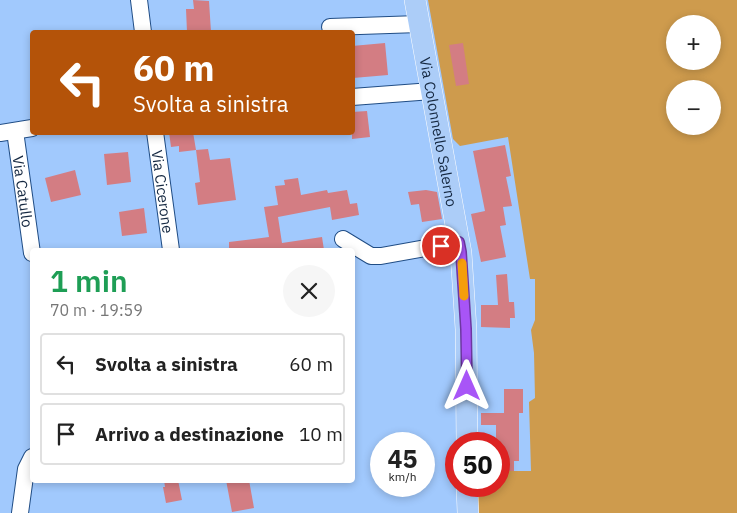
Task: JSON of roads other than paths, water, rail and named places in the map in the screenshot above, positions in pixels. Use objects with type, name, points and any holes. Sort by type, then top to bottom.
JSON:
[{"type":"main road","name":"Via Colonnello Salerno","points":[[415,0],[459,242],[466,329],[467,432]]},
{"type":"main road","points":[[467,497],[468,513]]},
{"type":"street","points":[[139,0],[143,30]]},
{"type":"street","points":[[330,28],[419,24]]},
{"type":"street","points":[[355,97],[432,91]]},
{"type":"street","points":[[8,132],[30,128]]},
{"type":"street","name":"Via Catullo","points":[[8,132],[31,248]]},
{"type":"street","name":"Via Cicerone","points":[[155,135],[171,248]]},
{"type":"street","points":[[343,239],[371,256],[459,242]]},
{"type":"street","points":[[20,513],[26,469],[30,461]]}]
